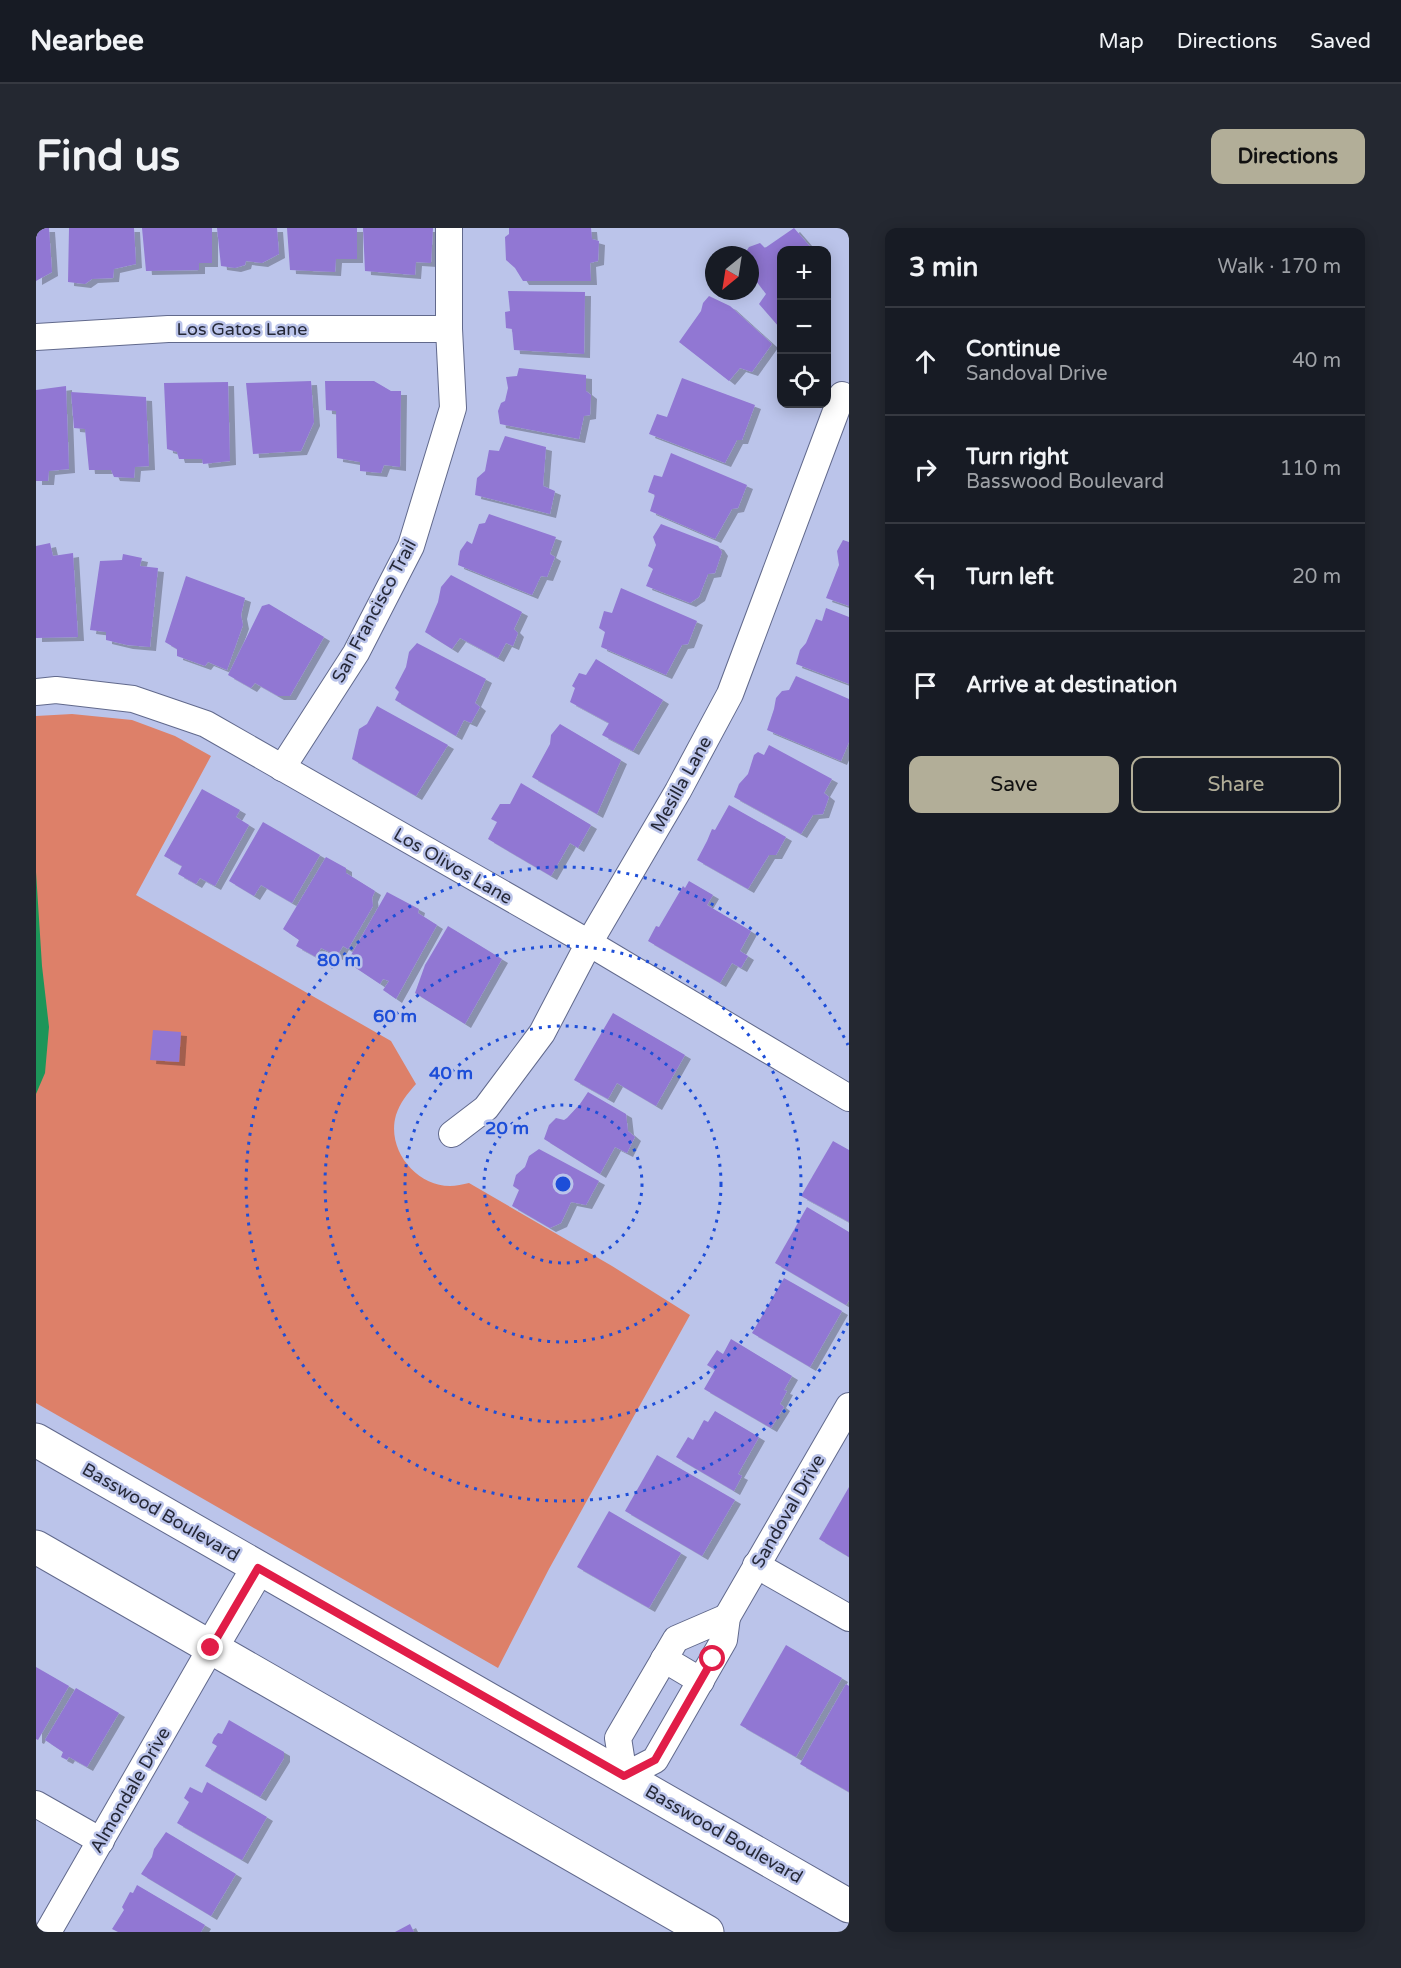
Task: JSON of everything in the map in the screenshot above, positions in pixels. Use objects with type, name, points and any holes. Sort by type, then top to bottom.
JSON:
[{"type":"main road","name":"Basswood Boulevard","points":[[36,1440],[849,1906]]},
{"type":"main road","points":[[36,1547],[707,1932]]},
{"type":"main road","points":[[211,1648],[258,1568]]},
{"type":"street","name":"San Francisco Trail","points":[[282,768],[356,653],[411,546],[453,408],[449,329],[449,228]]},
{"type":"street","name":"Los Gatos Lane","points":[[36,337],[168,329],[449,329]]},
{"type":"street","name":"Mesilla Lane","points":[[452,1134],[486,1108],[542,1033],[589,944],[678,791],[730,694],[843,395]]},
{"type":"street","name":"Los Olivos Lane","points":[[36,692],[56,690],[133,699],[206,724],[589,944],[849,1098]]},
{"type":"street","name":"Sandoval Drive","points":[[624,1776],[655,1760],[724,1640],[727,1617],[849,1406]]},
{"type":"street","points":[[756,1565],[849,1618]]},
{"type":"street","points":[[624,1776],[618,1738],[676,1639],[727,1617]]},
{"type":"street","name":"Almondale Drive","points":[[48,1932],[211,1648]]},
{"type":"street","points":[[664,1659],[701,1681]]},
{"type":"street","points":[[36,1804],[101,1841]]},
{"type":"shaded area","points":[[72,714],[132,720],[175,736],[211,756],[136,895],[391,1041],[416,1084],[396,1115],[394,1128],[395,1140],[400,1152],[415,1172],[426,1180],[438,1184],[452,1186],[469,1183],[612,1266],[690,1315],[549,1569],[498,1668],[36,1403],[36,716]]},
{"type":"shaded area","points":[[36,872],[42,966],[49,1027],[45,1073],[36,1094]]},
{"type":"building","points":[[36,228],[49,228],[52,272],[36,281]]},
{"type":"building","points":[[69,228],[134,228],[136,264],[114,269],[113,278],[92,279],[85,284],[68,282]]},
{"type":"building","points":[[142,228],[212,228],[212,263],[199,263],[199,270],[146,271]]},
{"type":"building","points":[[217,228],[277,228],[279,254],[262,263],[246,261],[245,265],[235,268],[221,266]]},
{"type":"building","points":[[287,228],[357,228],[357,259],[336,259],[335,272],[290,270]]},
{"type":"building","points":[[363,228],[433,228],[431,263],[416,262],[415,275],[365,271]]},
{"type":"building","points":[[509,228],[591,228],[592,239],[599,241],[598,261],[590,263],[591,281],[523,281],[515,268],[506,260],[505,237],[509,234]]},
{"type":"building","points":[[794,228],[810,246],[777,246],[777,325],[759,304],[766,294],[759,285],[759,246],[752,246],[760,243],[765,248]]},
{"type":"building","points":[[508,291],[585,292],[584,354],[514,350],[512,329],[506,328],[505,312],[510,311]]},
{"type":"building","points":[[706,300],[717,300],[730,306],[772,344],[752,372],[740,368],[729,381],[679,342],[701,311]]},
{"type":"building","points":[[519,368],[586,375],[586,391],[591,395],[590,415],[584,416],[579,439],[500,424],[498,411],[501,403],[505,401],[508,388],[506,377],[517,376]]},
{"type":"building","points":[[682,378],[755,405],[742,440],[737,440],[725,463],[649,434],[657,414],[667,417]]},
{"type":"building","points":[[311,381],[314,422],[301,451],[253,454],[246,383]]},
{"type":"building","points":[[325,381],[374,381],[391,391],[401,391],[400,467],[384,465],[381,473],[360,471],[360,462],[337,458],[336,411],[326,410]]},
{"type":"building","points":[[228,382],[230,461],[203,464],[202,459],[179,459],[177,452],[167,449],[164,383]]},
{"type":"building","points":[[66,386],[69,469],[49,471],[48,481],[36,481],[36,390]]},
{"type":"building","points":[[71,392],[146,397],[149,466],[135,467],[134,478],[114,477],[111,470],[89,470],[85,429],[74,428]]},
{"type":"building","points":[[505,436],[546,447],[543,486],[555,491],[550,514],[475,495],[477,478],[485,471],[489,450],[499,451]]},
{"type":"building","points":[[671,453],[747,485],[738,508],[732,509],[715,539],[650,511],[655,495],[648,492],[654,475],[662,477]]},
{"type":"building","points":[[489,514],[556,537],[550,554],[555,557],[547,577],[541,576],[532,595],[458,565],[460,551],[467,541],[472,544],[479,524],[485,523]]},
{"type":"building","points":[[661,524],[718,546],[722,552],[715,573],[708,574],[699,597],[690,603],[646,586],[653,569],[648,566],[656,545],[653,537]]},
{"type":"building","points":[[843,540],[849,542],[849,606],[826,598],[839,565],[837,551]]},
{"type":"building","points":[[50,543],[53,556],[73,553],[78,637],[36,638],[36,546]]},
{"type":"building","points":[[123,554],[142,558],[140,566],[158,568],[150,647],[106,640],[106,632],[90,630],[100,561],[122,560]]},
{"type":"building","points":[[451,575],[522,612],[514,629],[518,633],[513,646],[506,643],[498,658],[460,638],[452,649],[425,632],[438,602],[441,587]]},
{"type":"building","points":[[186,576],[245,598],[241,615],[243,625],[227,670],[208,662],[205,666],[177,656],[177,649],[165,642]]},
{"type":"building","points":[[621,588],[697,621],[688,644],[682,645],[666,675],[601,647],[605,632],[599,628],[604,611],[612,613]]},
{"type":"building","points":[[269,604],[324,637],[290,696],[278,696],[255,683],[251,688],[228,675],[262,606]]},
{"type":"building","points":[[826,608],[849,617],[849,684],[796,664],[800,650],[806,643],[816,619],[822,621]]},
{"type":"building","points":[[417,643],[486,679],[475,703],[480,707],[471,723],[464,720],[456,736],[395,700],[399,692],[395,688],[406,667],[409,652]]},
{"type":"building","points":[[596,659],[663,700],[633,751],[602,735],[609,723],[570,702],[575,688],[572,686],[579,673],[586,675]]},
{"type":"building","points":[[796,676],[849,699],[849,742],[841,761],[767,730],[776,698],[782,691],[789,690]]},
{"type":"building","points":[[377,706],[448,745],[416,796],[352,759],[359,729],[367,724]]},
{"type":"building","points":[[560,724],[621,760],[597,814],[532,777],[550,744],[551,735]]},
{"type":"building","points":[[769,745],[832,779],[824,793],[829,797],[823,814],[813,815],[801,834],[734,797],[739,784],[748,774],[754,755],[758,752],[764,755]]},
{"type":"building","points":[[521,783],[591,825],[578,848],[570,843],[551,876],[488,839],[497,822],[491,819],[500,804],[510,804]]},
{"type":"building","points":[[202,789],[240,810],[236,817],[249,825],[215,886],[200,878],[196,884],[178,874],[182,866],[164,856]]},
{"type":"building","points":[[729,805],[786,837],[776,855],[769,855],[748,889],[697,860],[712,829],[715,830]]},
{"type":"building","points":[[263,822],[320,855],[292,903],[261,885],[254,896],[229,881]]},
{"type":"building","points":[[326,857],[346,868],[346,873],[375,891],[372,898],[373,906],[348,949],[343,946],[337,956],[321,948],[316,957],[296,946],[299,940],[283,929]]},
{"type":"building","points":[[689,881],[713,895],[707,905],[751,931],[740,951],[748,956],[741,968],[732,963],[720,983],[648,941],[683,886],[685,888]]},
{"type":"building","points":[[387,892],[419,909],[418,913],[437,925],[396,999],[383,990],[389,981],[383,979],[380,984],[347,962]]},
{"type":"building","points":[[448,926],[502,959],[465,1024],[415,993],[425,965]]},
{"type":"building","points":[[613,1013],[685,1055],[656,1106],[617,1083],[608,1099],[574,1080]]},
{"type":"building","points":[[153,1030],[181,1032],[179,1062],[150,1060]]},
{"type":"building","points":[[588,1092],[626,1114],[628,1131],[635,1137],[627,1153],[615,1147],[600,1174],[544,1139],[549,1125],[556,1118],[564,1120],[567,1118]]},
{"type":"building","points":[[833,1141],[849,1150],[849,1222],[801,1196]]},
{"type":"building","points":[[539,1149],[599,1181],[586,1205],[571,1202],[561,1223],[550,1228],[512,1206],[519,1190],[513,1186],[516,1175],[525,1167],[529,1156]]},
{"type":"building","points":[[807,1207],[849,1232],[849,1300],[846,1305],[775,1263]]},
{"type":"building","points":[[784,1278],[842,1311],[810,1367],[752,1333]]},
{"type":"building","points":[[731,1339],[792,1376],[784,1390],[787,1391],[780,1404],[784,1407],[771,1428],[704,1389],[715,1370],[707,1365],[717,1350],[723,1354]]},
{"type":"building","points":[[715,1411],[759,1437],[738,1474],[742,1476],[734,1491],[676,1457],[688,1437],[693,1440],[704,1420],[708,1422]]},
{"type":"building","points":[[657,1455],[735,1500],[702,1556],[625,1511]]},
{"type":"building","points":[[849,1487],[849,1557],[819,1539]]},
{"type":"building","points":[[609,1511],[681,1553],[649,1608],[577,1567]]},
{"type":"building","points":[[786,1645],[842,1678],[796,1757],[740,1725]]},
{"type":"building","points":[[36,1667],[69,1686],[38,1740],[36,1739]]},
{"type":"building","points":[[846,1684],[849,1686],[849,1792],[800,1764]]},
{"type":"building","points":[[76,1688],[119,1713],[87,1767],[69,1757],[67,1760],[61,1757],[63,1752],[45,1740]]},
{"type":"building","points":[[229,1720],[284,1752],[284,1758],[260,1797],[205,1766],[217,1746],[212,1743],[214,1738],[218,1733],[222,1734]]},
{"type":"building","points":[[207,1782],[267,1817],[242,1860],[177,1823],[189,1802],[184,1798],[190,1787],[202,1793]]},
{"type":"building","points":[[166,1832],[236,1874],[211,1916],[141,1874]]},
{"type":"building","points":[[137,1885],[205,1925],[201,1932],[118,1932],[112,1929],[124,1910],[122,1907],[130,1892],[133,1893]]},
{"type":"building","points":[[410,1924],[414,1932],[395,1932]]},
{"type":"route","points":[[211,1648],[258,1568],[624,1776],[655,1760],[713,1659]]}]
